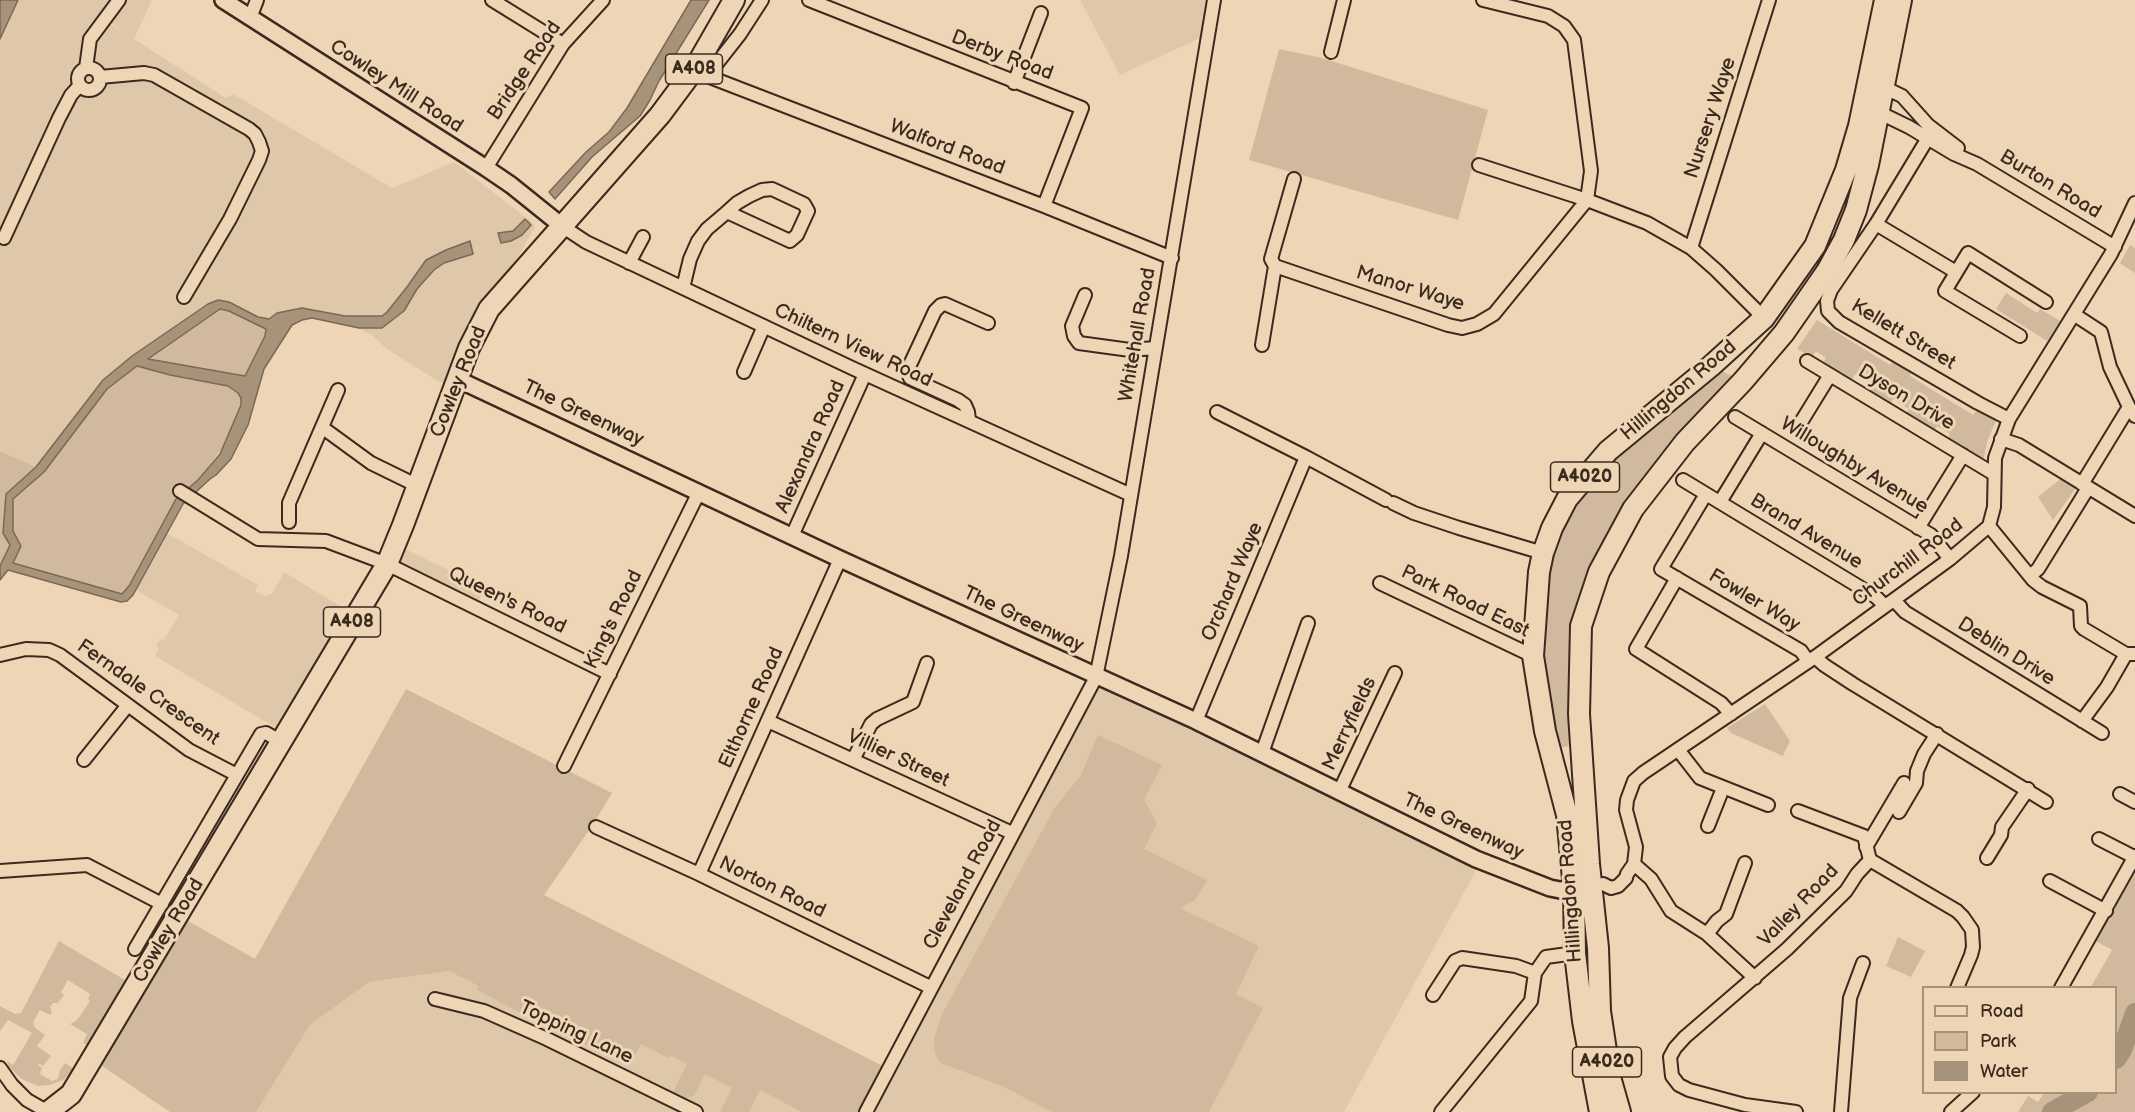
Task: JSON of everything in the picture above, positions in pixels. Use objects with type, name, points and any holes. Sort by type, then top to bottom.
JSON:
[{"type":"main road","name":"Cowley Road","points":[[48,1112],[71,1094],[387,564],[469,348],[489,309],[552,218],[660,115],[701,72],[734,0]]},
{"type":"main road","name":"Hillingdon Road","points":[[1620,1112],[1610,1077],[1600,1011],[1598,948],[1589,887],[1579,714],[1581,626],[1599,572],[1633,509],[1685,442],[1743,381],[1784,333],[1827,271],[1844,240],[1856,210],[1876,84],[1885,0]]},
{"type":"main road","name":"Hillingdon Road","points":[[1876,84],[1901,0]]},
{"type":"main road","name":"Hillingdon Road","points":[[1600,1112],[1583,1021],[1575,953],[1589,887],[1545,731],[1533,656],[1539,572],[1543,553],[1552,528],[1567,499],[1608,451],[1711,366],[1764,318],[1815,246],[1871,110]]},
{"type":"main road","name":"A4020","points":[[1545,731],[1553,745],[1565,747],[1575,738],[1579,714]]},
{"type":"street","points":[[86,68],[90,39],[119,0]]},
{"type":"street","name":"Cowley Mill Road","points":[[223,0],[486,168],[552,218]]},
{"type":"street","points":[[250,18],[257,0]]},
{"type":"street","points":[[492,0],[563,44]]},
{"type":"street","name":"Bridge Road","points":[[486,168],[563,44],[603,0]]},
{"type":"street","points":[[701,72],[740,34],[762,0]]},
{"type":"street","name":"Derby Road","points":[[809,0],[1082,108],[1044,206]]},
{"type":"street","name":"Whitehall Road","points":[[1096,677],[1121,556],[1215,0]]},
{"type":"street","points":[[1331,52],[1344,0]]},
{"type":"street","points":[[1483,0],[1548,16],[1564,26],[1574,40],[1591,171],[1587,200]]},
{"type":"street","name":"Nursery Waye","points":[[1691,248],[1769,0]]},
{"type":"street","points":[[1014,82],[1041,13]]},
{"type":"street","points":[[86,68],[94,69],[100,77],[99,84],[93,89],[86,89],[80,85],[78,76],[86,68]]},
{"type":"street","name":"Walford Road","points":[[701,72],[1172,258]]},
{"type":"street","points":[[100,77],[144,73],[154,75],[249,129],[259,142],[262,150],[259,160],[230,219],[184,297]]},
{"type":"street","name":"Burton Road","points":[[1876,84],[1902,96],[1928,125],[1958,148],[1965,157]]},
{"type":"street","points":[[4,238],[59,118],[71,95],[80,85]]},
{"type":"street","name":"Burton Road","points":[[1871,110],[1928,138],[1954,154],[1965,157],[2115,247]]},
{"type":"street","name":"Kellett Street","points":[[1928,138],[1876,224],[1831,290],[1827,301],[1828,311],[1839,322],[1978,404],[2009,419]]},
{"type":"street","points":[[1479,165],[1587,200],[1647,223],[1691,248],[1764,318]]},
{"type":"street","points":[[1262,345],[1275,266],[1271,259],[1294,179]]},
{"type":"street","points":[[682,288],[690,259],[706,229],[727,212],[749,196],[767,189],[775,190],[804,204],[807,210],[797,235],[790,241],[727,212]]},
{"type":"street","name":"Manor Waye","points":[[1275,266],[1462,328],[1477,324],[1494,314],[1587,200]]},
{"type":"street","name":"Churchill Road","points":[[1630,869],[1635,847],[1626,810],[1634,781],[1812,659],[1950,559],[1989,526],[1994,507],[1995,458],[2009,419],[2115,247],[2135,203]]},
{"type":"street","name":"Chiltern View Road","points":[[552,218],[586,242],[629,263],[1131,495]]},
{"type":"street","points":[[1876,224],[1956,272]]},
{"type":"street","points":[[629,263],[643,237]]},
{"type":"street","points":[[2020,336],[1945,291],[1968,253],[2046,302]]},
{"type":"street","points":[[1085,295],[1072,326],[1074,336],[1079,343],[1130,350],[1155,348]]},
{"type":"street","points":[[969,420],[965,405],[958,399],[910,378],[908,369],[935,311],[941,305],[945,304],[988,323]]},
{"type":"street","points":[[2030,576],[2038,569],[2085,486],[2132,411],[2110,367],[2101,332],[2075,315]]},
{"type":"street","points":[[744,372],[764,326]]},
{"type":"street","name":"Dyson Drive","points":[[1807,361],[1994,474]]},
{"type":"street","name":"Alexandra Road","points":[[792,536],[866,374]]},
{"type":"street","name":"Dyson Drive","points":[[1798,427],[1830,375]]},
{"type":"street","name":"The Greenway","points":[[457,379],[840,559],[1196,721],[1501,870],[1550,888],[1589,887]]},
{"type":"street","points":[[289,522],[290,503],[338,390]]},
{"type":"street","points":[[1217,412],[1414,513],[1543,553]]},
{"type":"street","name":"Willoughby Avenue","points":[[1735,417],[1931,535],[1950,559]]},
{"type":"street","points":[[323,428],[371,463],[418,486]]},
{"type":"street","name":"Willoughby Avenue","points":[[1720,502],[1762,433]]},
{"type":"street","points":[[2001,439],[2019,445],[2135,516]]},
{"type":"street","name":"Dyson Drive","points":[[1918,528],[1963,455]]},
{"type":"street","name":"Orchard Waye","points":[[1196,721],[1306,457]]},
{"type":"street","name":"Brand Avenue","points":[[1683,480],[1875,597],[1889,603]]},
{"type":"street","name":"Queen's Road","points":[[180,490],[258,539],[326,541],[387,564],[610,674]]},
{"type":"street","name":"King's Road","points":[[564,766],[699,492]]},
{"type":"street","name":"Fowler Way","points":[[1706,494],[1661,569],[1801,651],[2046,802]]},
{"type":"street","points":[[1989,526],[2030,576],[2042,587],[2080,606],[2081,626],[2084,629],[2130,654],[2082,721]]},
{"type":"street","name":"Elthorne Road","points":[[699,874],[840,559]]},
{"type":"street","name":"Fowler Way","points":[[1677,579],[1636,649],[1721,703],[1731,714]]},
{"type":"street","name":"Park Road East","points":[[1380,583],[1533,656]]},
{"type":"street","name":"Deblin Drive","points":[[1889,603],[2102,733]]},
{"type":"street","points":[[1262,753],[1308,623]]},
{"type":"street","name":"Ferndale Crescent","points":[[0,655],[26,649],[49,651],[70,661],[189,750],[237,776]]},
{"type":"street","points":[[853,760],[877,719],[913,702],[927,663]]},
{"type":"street","name":"Merryfields","points":[[1339,792],[1395,673]]},
{"type":"street","name":"Cleveland Road","points":[[866,1112],[930,987],[1096,677]]},
{"type":"street","points":[[84,760],[128,705]]},
{"type":"street","name":"Villier Street","points":[[768,721],[1012,833]]},
{"type":"street","name":"Cowley Road","points":[[135,949],[261,734],[266,733],[280,741]]},
{"type":"street","points":[[1899,812],[1916,783],[1917,771],[1924,754],[1937,734]]},
{"type":"street","points":[[1679,751],[1700,778],[1768,805]]},
{"type":"street","points":[[1866,847],[1904,783]]},
{"type":"street","points":[[1708,826],[1723,788]]},
{"type":"street","points":[[1987,858],[2001,835],[2002,827],[2028,789]]},
{"type":"street","points":[[2121,794],[2135,802]]},
{"type":"street","points":[[1798,811],[1864,836],[1870,860],[1957,911],[1967,922],[1973,934],[1971,956],[1957,986]]},
{"type":"street","name":"Norton Road","points":[[596,827],[699,874],[930,987]]},
{"type":"street","points":[[2062,986],[2135,856],[2099,839]]},
{"type":"street","name":"Valley Road","points":[[1796,1112],[1745,1105],[1689,1090],[1679,1085],[1672,1076],[1670,1062],[1672,1052],[1678,1044],[1755,978],[1846,891],[1870,860]]},
{"type":"street","points":[[1707,934],[1716,921],[1726,914],[1744,863]]},
{"type":"street","points":[[0,871],[87,865],[162,904]]},
{"type":"street","points":[[1589,887],[1630,869],[1651,879],[1671,910],[1707,934],[1755,978]]},
{"type":"street","points":[[2050,881],[2106,910]]},
{"type":"street","points":[[148,928],[166,938]]},
{"type":"street","points":[[1441,1112],[1531,1001],[1534,973],[1546,957],[1575,953]]},
{"type":"street","points":[[1433,995],[1455,961],[1462,958],[1516,966],[1534,973]]},
{"type":"street","points":[[1841,1112],[1850,998],[1863,963]]},
{"type":"street","name":"Topping Lane","points":[[435,999],[484,1011],[547,1039],[696,1112]]},
{"type":"street","points":[[0,1068],[27,1100],[48,1112]]},
{"type":"street","points":[[1951,1112],[1971,1094]]},
{"type":"shaded area","points":[[0,0],[113,0],[101,19],[124,33],[111,23],[125,0],[152,0],[134,39],[226,98],[233,94],[392,188],[454,162],[532,222],[535,227],[489,307],[453,388],[387,349],[373,336],[359,328],[329,322],[316,310],[302,308],[277,313],[269,319],[258,317],[240,308],[208,304],[132,356],[103,380],[36,467],[0,451]]},
{"type":"shaded area","points":[[1080,0],[1207,0],[1200,38],[1120,75]]},
{"type":"shaded area","points":[[167,533],[258,585],[255,591],[265,596],[272,594],[284,572],[353,614],[283,732],[155,656],[159,648],[156,646],[160,639],[164,640],[179,615],[136,590]]},
{"type":"shaded area","points":[[397,545],[485,588],[476,606],[389,563]]},
{"type":"shaded area","points":[[1096,677],[1350,797],[1376,821],[1478,867],[1344,1112],[866,1112]]},
{"type":"shaded area","points":[[449,971],[479,987],[681,1046],[812,1112],[256,1112],[310,1025],[369,982]]},
{"type":"green space","points":[[1279,49],[1322,58],[1488,110],[1458,220],[1249,160]]},
{"type":"green space","points":[[2130,245],[2135,248],[2135,273],[2120,263]]},
{"type":"green space","points":[[2006,293],[2037,313],[2040,309],[2060,321],[2047,341],[1996,309]]},
{"type":"green space","points":[[220,309],[266,329],[265,336],[245,376],[147,359]]},
{"type":"green space","points":[[1817,320],[1890,365],[1895,358],[1913,369],[1910,376],[1973,415],[1978,409],[1997,418],[1988,439],[1984,457],[1981,460],[1946,441],[1950,434],[1937,426],[1933,432],[1905,415],[1909,409],[1893,399],[1890,405],[1864,390],[1868,382],[1855,374],[1851,381],[1822,364],[1826,358],[1816,351],[1812,357],[1797,349]]},
{"type":"green space","points":[[137,366],[228,386],[238,393],[241,405],[223,447],[198,480],[176,499],[129,586],[121,594],[13,563],[13,499],[44,472],[107,389]]},
{"type":"green space","points":[[1711,366],[1743,381],[1633,509],[1581,626],[1575,738],[1571,744],[1559,748],[1545,731],[1539,572],[1567,499]]},
{"type":"green space","points":[[0,451],[36,467],[6,494],[3,533],[10,545],[0,566]]},
{"type":"green space","points":[[2062,478],[2076,488],[2053,520],[2038,497]]},
{"type":"green space","points":[[406,689],[612,793],[544,895],[889,1069],[866,1112],[802,1112],[760,1090],[749,1112],[720,1112],[732,1088],[705,1074],[694,1095],[686,1099],[673,1092],[687,1064],[670,1055],[668,1058],[641,1044],[631,1063],[623,1061],[517,1011],[477,990],[478,986],[449,971],[369,982],[310,1025],[256,1112],[170,1112],[92,1059],[181,917],[255,959]]},
{"type":"green space","points":[[1765,704],[1790,741],[1783,756],[1731,733],[1727,728]]},
{"type":"green space","points":[[1098,735],[1162,765],[1144,800],[1157,823],[1144,849],[1207,880],[1195,900],[1180,908],[1259,946],[1236,994],[1263,1008],[1209,1112],[1052,1112],[1000,1085],[940,1063],[935,1053],[934,1039],[941,1016],[1054,809],[1081,775]]},
{"type":"green space","points":[[2135,866],[2135,1112],[2018,1112],[2028,1096],[2038,1102],[2043,1094],[2117,1094],[2117,986],[2092,986],[2112,950],[2094,940]]},
{"type":"green space","points":[[1898,937],[1925,951],[1911,977],[1886,966]]},
{"type":"green space","points":[[59,941],[130,983],[98,1036],[87,1045],[83,1043],[87,1034],[70,1024],[76,1021],[90,1001],[88,999],[90,994],[68,980],[61,992],[64,995],[58,1003],[53,1003],[50,1007],[52,1012],[50,1015],[40,1010],[33,1022],[35,1028],[45,1035],[37,1046],[51,1056],[43,1066],[39,1063],[38,1065],[42,1068],[40,1074],[52,1081],[58,1079],[65,1063],[74,1069],[63,1080],[50,1085],[38,1086],[22,1079],[9,1067],[7,1061],[13,1065],[32,1033],[8,1020],[0,1031],[0,1006],[15,1014],[21,1013]]},
{"type":"water","points":[[0,0],[18,0],[0,39]]},
{"type":"water","points":[[691,0],[709,0],[640,116],[592,157],[555,199],[549,192],[586,152],[609,132],[627,108]]},
{"type":"water","points":[[525,219],[531,225],[522,235],[501,243],[498,233],[513,231]]},
{"type":"water","points":[[470,241],[473,254],[444,263],[434,270],[417,289],[404,311],[382,328],[359,328],[312,318],[292,325],[264,369],[248,425],[231,459],[183,504],[133,595],[127,601],[121,602],[8,570],[0,580],[0,566],[10,545],[3,533],[6,494],[36,467],[103,380],[132,356],[208,304],[218,300],[229,302],[258,317],[269,319],[277,313],[302,308],[345,316],[382,316],[426,260]],"holes":[[[220,309],[266,329],[265,336],[245,376],[148,359]],[[137,366],[228,386],[238,393],[241,405],[220,454],[198,480],[176,499],[129,586],[122,594],[13,563],[21,546],[13,531],[13,499],[44,472],[107,389]]]},
{"type":"waterway","points":[[2117,1058],[2122,1050],[2135,1013]]},
{"type":"waterway","points":[[2052,1112],[2084,1094]]}]
